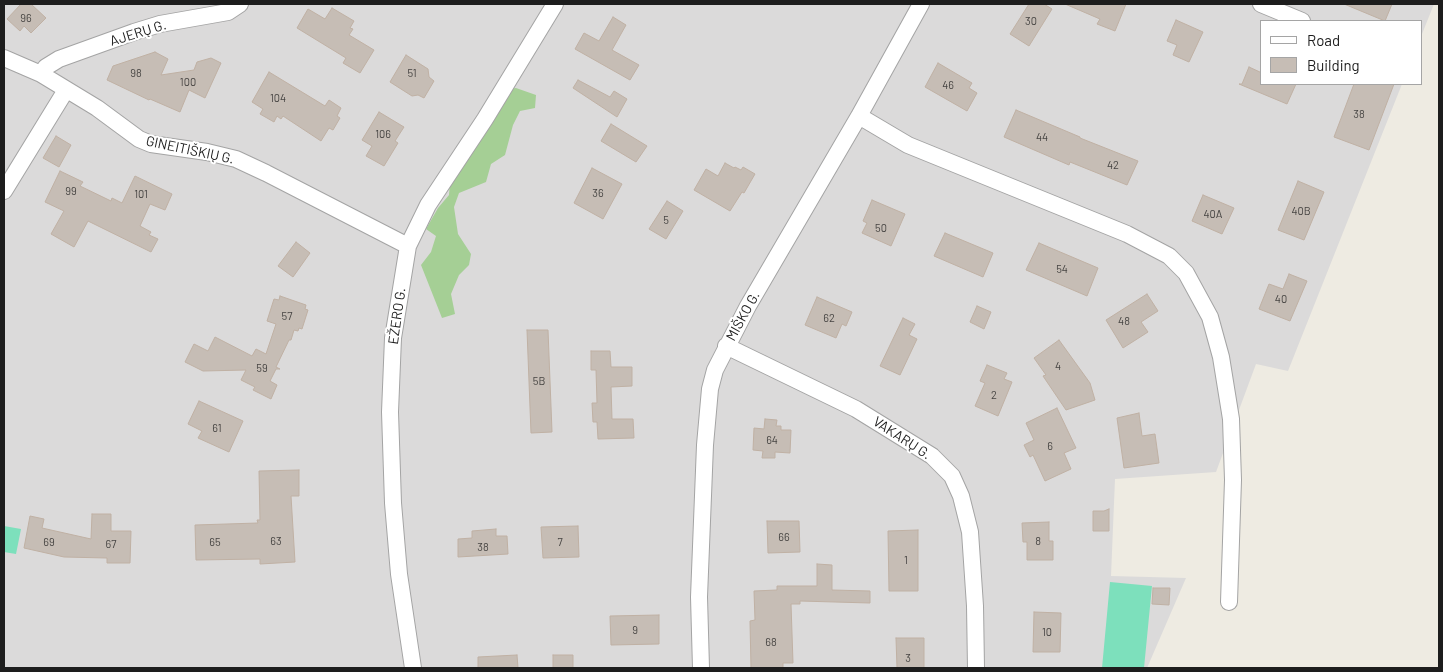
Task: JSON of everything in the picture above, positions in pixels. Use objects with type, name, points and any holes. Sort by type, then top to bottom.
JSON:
[{"type":"street","name":"AJERŲ G.","points":[[41,74],[46,67],[60,59],[134,32],[160,24],[228,12],[240,4]]},
{"type":"street","name":"EŽERO G.","points":[[413,668],[399,574],[393,502],[390,412],[393,338],[408,246],[428,205],[485,119],[555,4]]},
{"type":"street","name":"MIŠKO G.","points":[[702,668],[699,597],[708,411],[710,389],[715,370],[748,306],[859,116],[921,4]]},
{"type":"street","points":[[1261,4],[1300,20]]},
{"type":"street","name":"GINEITIŠKIŲ G.","points":[[4,58],[41,74],[97,108],[139,139],[151,144],[207,152],[236,159],[408,246]]},
{"type":"street","points":[[4,191],[66,90]]},
{"type":"street","points":[[859,116],[908,145],[1127,234],[1169,256],[1186,272],[1210,317],[1221,357],[1231,420],[1234,480],[1229,602]]},
{"type":"street","name":"VAKARŲ G.","points":[[726,346],[856,409],[932,456],[952,476],[961,496],[970,532],[975,606],[976,668]]},
{"type":"shaded area","points":[[4,4],[1434,4],[1423,32],[1423,20],[1260,20],[1260,85],[1402,85],[1288,371],[1256,364],[1216,472],[1115,479],[1111,576],[1186,578],[1147,668],[4,668]]},
{"type":"green space","points":[[516,88],[536,95],[535,108],[520,111],[513,125],[505,155],[491,164],[486,182],[459,193],[454,207],[458,234],[471,254],[469,265],[459,275],[451,294],[455,314],[442,318],[421,265],[431,252],[436,236],[426,229],[438,208],[449,195],[450,181],[508,89]]},
{"type":"green space","points":[[4,526],[21,529],[16,554],[4,552]]},
{"type":"green space","points":[[1110,582],[1152,586],[1144,668],[1102,668]]},
{"type":"building","points":[[21,4],[31,4],[46,18],[31,33],[24,26],[20,31],[7,19]]},
{"type":"building","points":[[1029,4],[1044,4],[1052,9],[1029,46],[1010,34]]},
{"type":"building","points":[[1065,4],[1126,4],[1115,31],[1097,24],[1100,19]]},
{"type":"building","points":[[1344,4],[1392,4],[1385,20]]},
{"type":"building","points":[[332,8],[354,21],[350,28],[353,29],[349,35],[374,50],[360,73],[343,63],[346,58],[297,28],[308,9],[325,19]]},
{"type":"building","points":[[613,17],[626,25],[612,50],[639,65],[630,80],[575,49],[584,33],[599,41]]},
{"type":"building","points":[[1176,20],[1203,32],[1189,62],[1173,55],[1177,45],[1167,41]]},
{"type":"building","points":[[155,52],[168,59],[161,75],[194,70],[197,62],[211,58],[221,63],[205,98],[189,90],[180,112],[107,80],[113,66]]},
{"type":"building","points":[[406,55],[428,69],[429,77],[434,81],[424,98],[418,95],[412,96],[390,82]]},
{"type":"building","points":[[938,63],[972,83],[969,88],[977,93],[967,111],[925,87]]},
{"type":"building","points":[[1249,67],[1260,72],[1260,85],[1296,85],[1287,104],[1239,84],[1242,84]]},
{"type":"building","points":[[269,72],[325,106],[329,100],[341,108],[337,116],[340,118],[333,130],[329,128],[321,141],[283,116],[281,119],[277,116],[274,122],[260,114],[263,109],[252,102]]},
{"type":"building","points":[[578,80],[610,97],[614,91],[627,99],[617,117],[573,88]]},
{"type":"building","points":[[1354,85],[1394,85],[1369,150],[1334,137]]},
{"type":"building","points":[[1016,110],[1138,161],[1127,185],[1070,162],[1069,165],[1004,137]]},
{"type":"building","points":[[379,112],[404,127],[395,141],[398,143],[384,166],[366,156],[372,146],[362,140]]},
{"type":"building","points":[[611,124],[647,146],[636,162],[601,141]]},
{"type":"building","points":[[56,136],[71,145],[59,167],[43,158]]},
{"type":"building","points":[[725,163],[741,170],[743,167],[755,174],[744,193],[742,192],[730,211],[694,190],[706,169],[718,176]]},
{"type":"building","points":[[592,168],[622,184],[603,219],[574,203]]},
{"type":"building","points":[[60,171],[83,182],[80,186],[111,201],[112,198],[122,203],[135,176],[172,194],[165,210],[150,204],[140,226],[151,232],[149,235],[158,239],[151,252],[88,221],[74,247],[51,234],[64,211],[45,202]]},
{"type":"building","points":[[1298,181],[1324,192],[1304,240],[1278,230]]},
{"type":"building","points":[[1203,195],[1234,208],[1222,234],[1192,221]]},
{"type":"building","points":[[872,200],[905,214],[891,246],[862,233],[867,223],[863,221]]},
{"type":"building","points":[[667,201],[683,211],[666,239],[649,229]]},
{"type":"building","points":[[945,233],[993,253],[983,277],[934,256]]},
{"type":"building","points":[[296,242],[310,253],[293,277],[278,266]]},
{"type":"building","points":[[1039,243],[1098,268],[1087,296],[1026,270]]},
{"type":"building","points":[[1289,274],[1307,281],[1290,321],[1259,309],[1269,284],[1283,289]]},
{"type":"building","points":[[1147,294],[1158,311],[1141,322],[1148,332],[1123,348],[1106,320]]},
{"type":"building","points":[[280,296],[306,305],[305,309],[308,310],[302,329],[294,330],[291,340],[289,340],[276,367],[280,369],[276,369],[270,381],[277,385],[271,399],[253,390],[255,387],[241,380],[246,370],[203,371],[185,362],[194,344],[208,351],[215,337],[252,356],[256,349],[266,354],[276,324],[267,321],[274,299],[279,300]]},
{"type":"building","points":[[817,297],[852,312],[846,326],[842,324],[836,338],[805,325]]},
{"type":"building","points":[[977,306],[991,312],[984,329],[970,322]]},
{"type":"building","points":[[903,318],[915,324],[909,335],[917,339],[900,375],[880,366]]},
{"type":"building","points":[[527,330],[548,330],[552,432],[531,433]]},
{"type":"building","points":[[1059,340],[1090,383],[1095,400],[1066,410],[1043,376],[1046,375],[1034,358]]},
{"type":"building","points":[[591,351],[610,351],[611,367],[632,367],[632,386],[611,387],[612,419],[633,419],[634,438],[598,439],[597,422],[593,422],[592,403],[597,403],[596,370],[591,370]]},
{"type":"building","points":[[987,365],[1007,373],[1004,379],[1012,382],[998,416],[975,406],[985,383],[980,381]]},
{"type":"building","points":[[199,401],[243,421],[229,452],[198,438],[202,431],[188,424]]},
{"type":"building","points":[[1057,408],[1076,448],[1064,453],[1071,469],[1045,481],[1033,455],[1030,457],[1024,445],[1034,440],[1026,423]]},
{"type":"building","points":[[1139,413],[1142,436],[1155,434],[1159,463],[1124,468],[1117,418]]},
{"type":"building","points":[[765,419],[777,420],[776,426],[781,426],[781,430],[791,430],[790,453],[775,452],[775,458],[762,458],[763,451],[753,450],[754,428],[764,429]]},
{"type":"building","points":[[299,470],[299,496],[291,496],[295,562],[260,564],[260,559],[196,560],[195,525],[258,523],[257,520],[260,520],[259,471]]},
{"type":"building","points":[[1109,509],[1109,531],[1093,531],[1093,511]]},
{"type":"building","points":[[92,514],[111,514],[111,531],[131,531],[130,563],[107,563],[107,558],[64,557],[24,548],[30,516],[44,519],[42,528],[91,539]]},
{"type":"building","points":[[767,521],[799,521],[800,552],[768,553]]},
{"type":"building","points":[[1049,522],[1049,541],[1053,541],[1053,560],[1027,560],[1027,542],[1023,542],[1022,523]]},
{"type":"building","points":[[578,526],[579,557],[543,558],[541,527]]},
{"type":"building","points":[[496,529],[496,536],[507,536],[508,554],[458,557],[458,539],[472,538],[472,531]]},
{"type":"building","points":[[918,530],[918,591],[889,591],[888,531]]},
{"type":"building","points":[[817,564],[832,565],[832,590],[870,591],[870,603],[800,601],[800,604],[791,604],[793,663],[783,663],[783,668],[751,668],[750,621],[755,620],[754,591],[777,590],[777,586],[817,586]]},
{"type":"building","points":[[1153,588],[1170,588],[1169,605],[1152,604]]},
{"type":"building","points":[[1034,612],[1061,613],[1060,652],[1033,652]]},
{"type":"building","points":[[659,615],[659,644],[611,645],[610,616]]},
{"type":"building","points":[[896,638],[924,638],[924,668],[897,668]]},
{"type":"building","points":[[517,655],[518,668],[478,668],[478,657]]},
{"type":"building","points":[[553,655],[573,655],[573,668],[553,668]]}]
